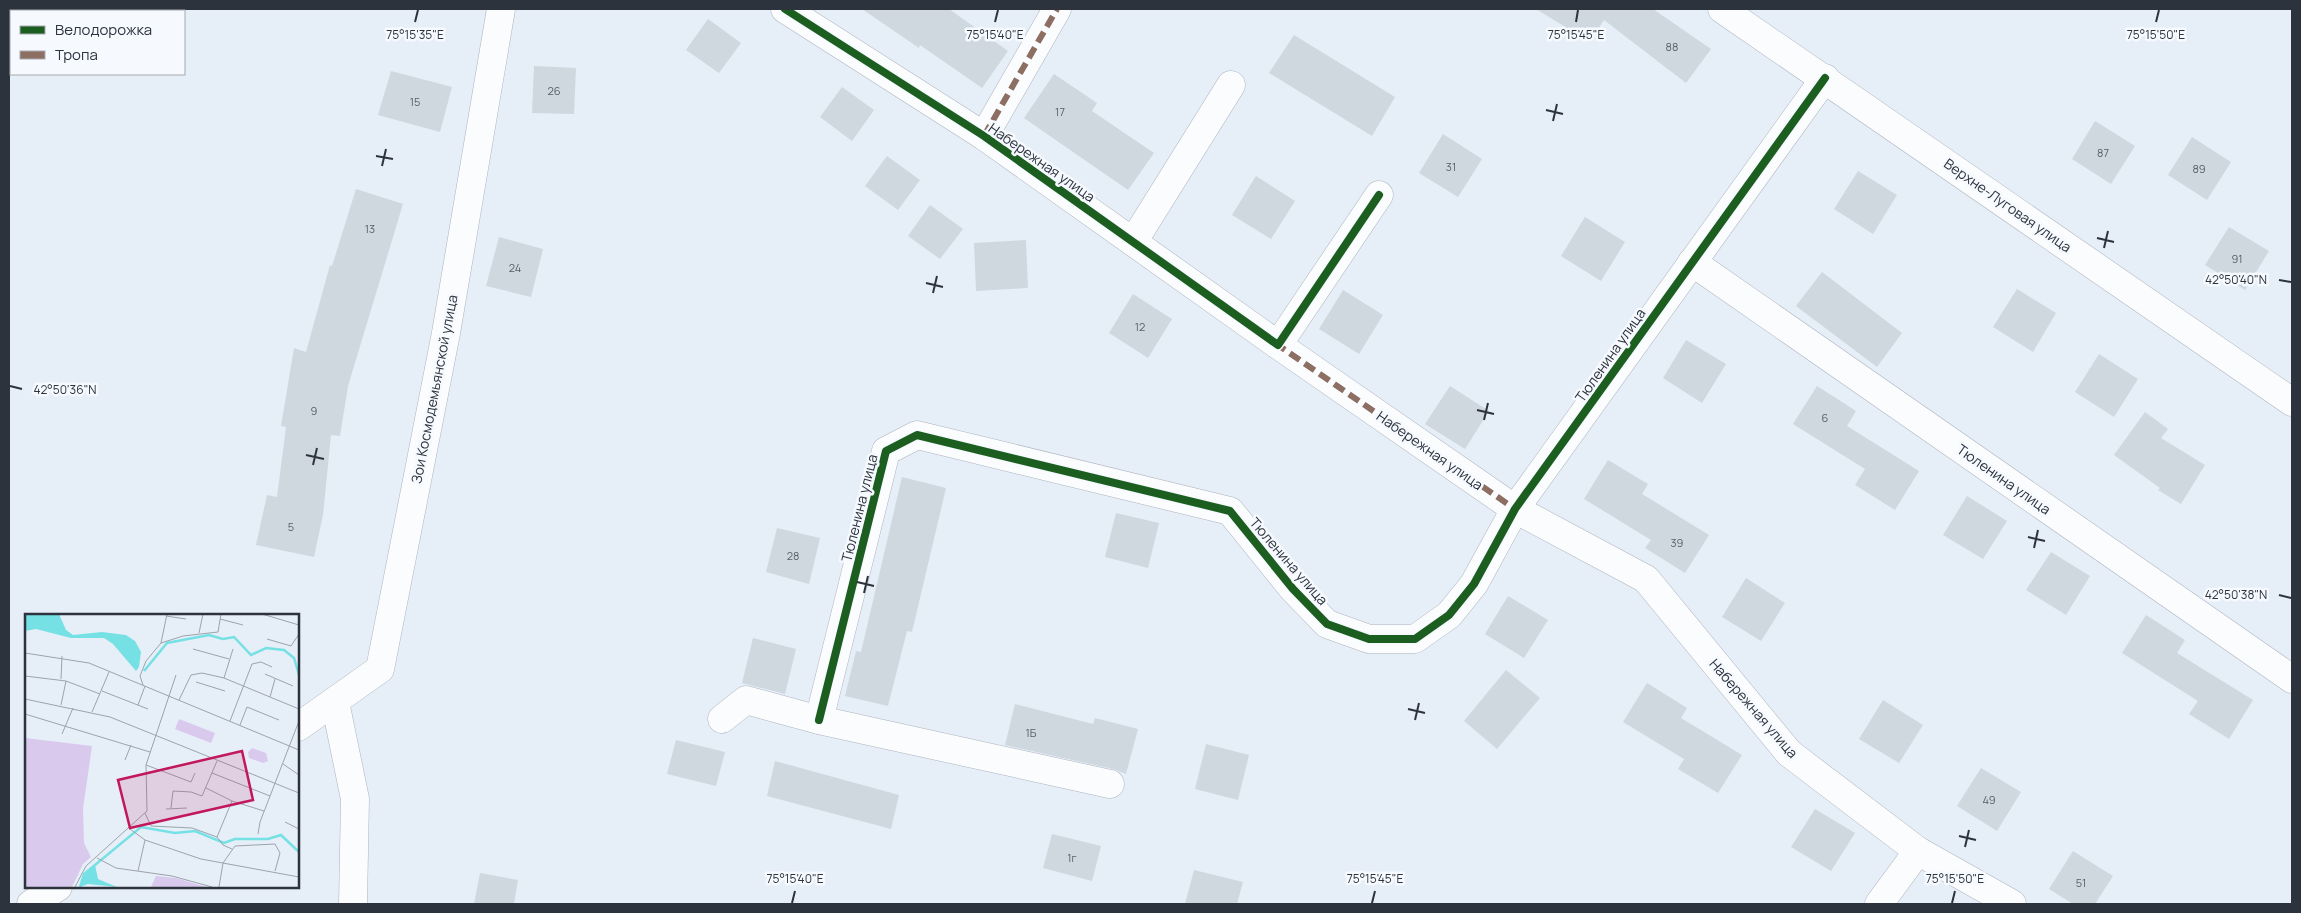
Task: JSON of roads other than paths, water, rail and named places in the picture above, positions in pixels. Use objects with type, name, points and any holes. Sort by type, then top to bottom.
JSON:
[{"type":"street","name":"Зои Космодемьянской улица","points":[[299,726],[380,669],[446,334],[501,9]]},
{"type":"street","name":"Набережная улица","points":[[784,9],[821,18],[1278,345],[1516,509],[1646,579],[1789,753],[1918,850],[2012,904]]},
{"type":"street","points":[[984,136],[1057,9]]},
{"type":"street","name":"Верхне-Луговая улица","points":[[1722,9],[1826,78],[2292,402]]},
{"type":"street","name":"Тюленина улица","points":[[818,720],[886,451],[917,435],[1230,511],[1294,589],[1327,624],[1369,639],[1415,639],[1449,615],[1474,584],[1516,509],[1826,78]]},
{"type":"street","points":[[1133,242],[1231,85]]},
{"type":"street","points":[[1278,345],[1379,195]]},
{"type":"street","name":"Тюленина улица","points":[[1692,262],[2292,679]]},
{"type":"street","points":[[722,719],[746,700],[818,720],[1110,784]]},
{"type":"street","points":[[335,702],[356,798],[353,904]]},
{"type":"street","points":[[1878,904],[1918,850]]},
{"type":"street","points":[[32,904],[56,888]]}]
